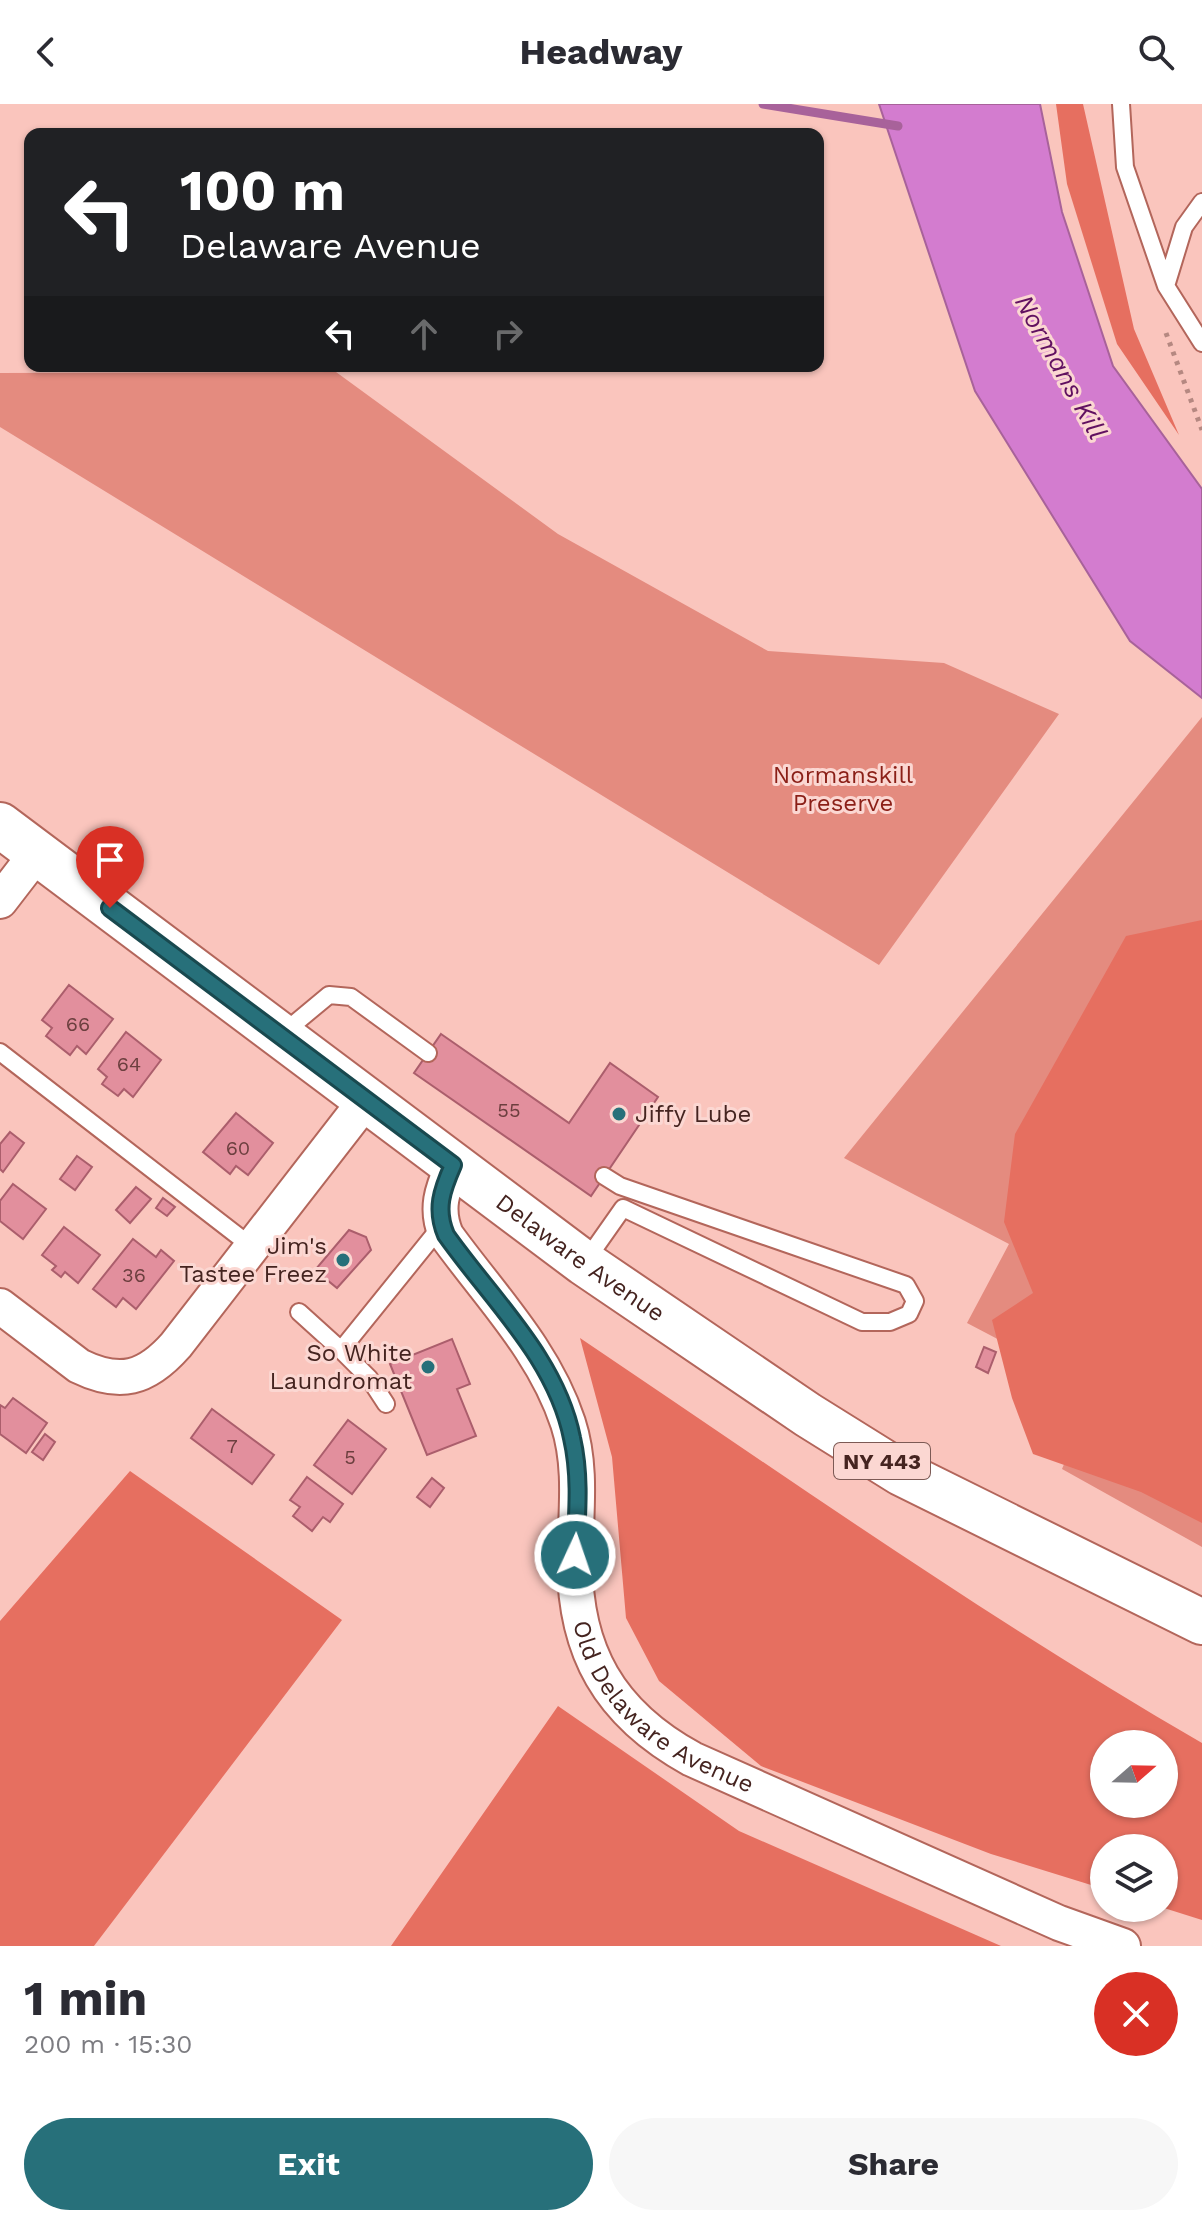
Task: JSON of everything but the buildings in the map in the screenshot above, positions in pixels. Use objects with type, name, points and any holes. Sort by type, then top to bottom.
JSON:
[{"type":"main road","name":"Delaware Avenue","points":[[0,825],[584,1263],[808,1415],[901,1473],[1202,1622]]},
{"type":"street","points":[[0,901],[37,853]]},
{"type":"street","points":[[0,1306],[79,1366],[92,1372],[108,1377],[128,1377],[146,1371],[176,1345],[366,1100]]},
{"type":"street","points":[[442,1225],[440,1199],[453,1165]]},
{"type":"street","name":"Old Delaware Avenue","points":[[442,1225],[529,1344],[551,1380],[564,1412],[572,1436],[577,1474],[575,1573],[580,1622],[599,1673],[632,1717],[666,1745],[719,1772],[1059,1923],[1123,1946]]},
{"type":"lane","points":[[1121,104],[1125,167],[1166,286],[1202,343]]},
{"type":"lane","points":[[1166,286],[1184,227],[1202,202]]},
{"type":"lane","points":[[280,1036],[329,995],[351,997],[428,1053]]},
{"type":"lane","points":[[0,1052],[251,1246]]},
{"type":"lane","points":[[584,1263],[623,1208],[862,1322],[890,1322],[909,1314],[915,1301],[906,1285],[620,1186],[604,1176]]},
{"type":"lane","points":[[341,1350],[442,1225]]},
{"type":"lane","points":[[299,1312],[369,1378],[386,1404]]},
{"type":"green space","name":"Normanskill Preserve","points":[[336,372],[558,534],[768,651],[944,663],[1059,714],[879,965],[0,427],[0,373]]},
{"type":"green space","points":[[1202,717],[1202,1547],[1062,1469],[1095,1390],[967,1323],[1009,1244],[844,1158]]},
{"type":"shaded area","points":[[1056,104],[1083,104],[1134,329],[1179,435],[1117,344],[1067,184]]},
{"type":"shaded area","points":[[1202,920],[1202,1523],[1141,1492],[1033,1454],[1012,1398],[992,1320],[1033,1293],[1004,1222],[1015,1134],[1126,936]]},
{"type":"shaded area","points":[[580,1338],[965,1597],[1202,1743],[1202,1920],[1178,1912],[1178,1834],[1090,1834],[1090,1885],[991,1854],[761,1766],[659,1681],[626,1618],[612,1457]]},
{"type":"shaded area","points":[[130,1471],[342,1620],[94,1946],[0,1946],[0,1621]]},
{"type":"shaded area","points":[[558,1706],[739,1831],[1001,1946],[391,1946]]},
{"type":"water","name":"Normans Kill","points":[[879,104],[1040,104],[1062,212],[1113,366],[1202,489],[1202,698],[1130,641],[975,391]]},
{"type":"waterway","points":[[763,104],[898,126]]},
{"type":"place","name":"Jiffy Lube","points":[[619,1114]]},
{"type":"place","name":"Jim's Tastee Freez","points":[[343,1260]]},
{"type":"place","name":"So White Laundromat","points":[[428,1367]]},
{"type":"route","points":[[110,908],[453,1165],[440,1199],[446,1235],[529,1344],[551,1380],[568,1423],[577,1474],[575,1555]]}]
